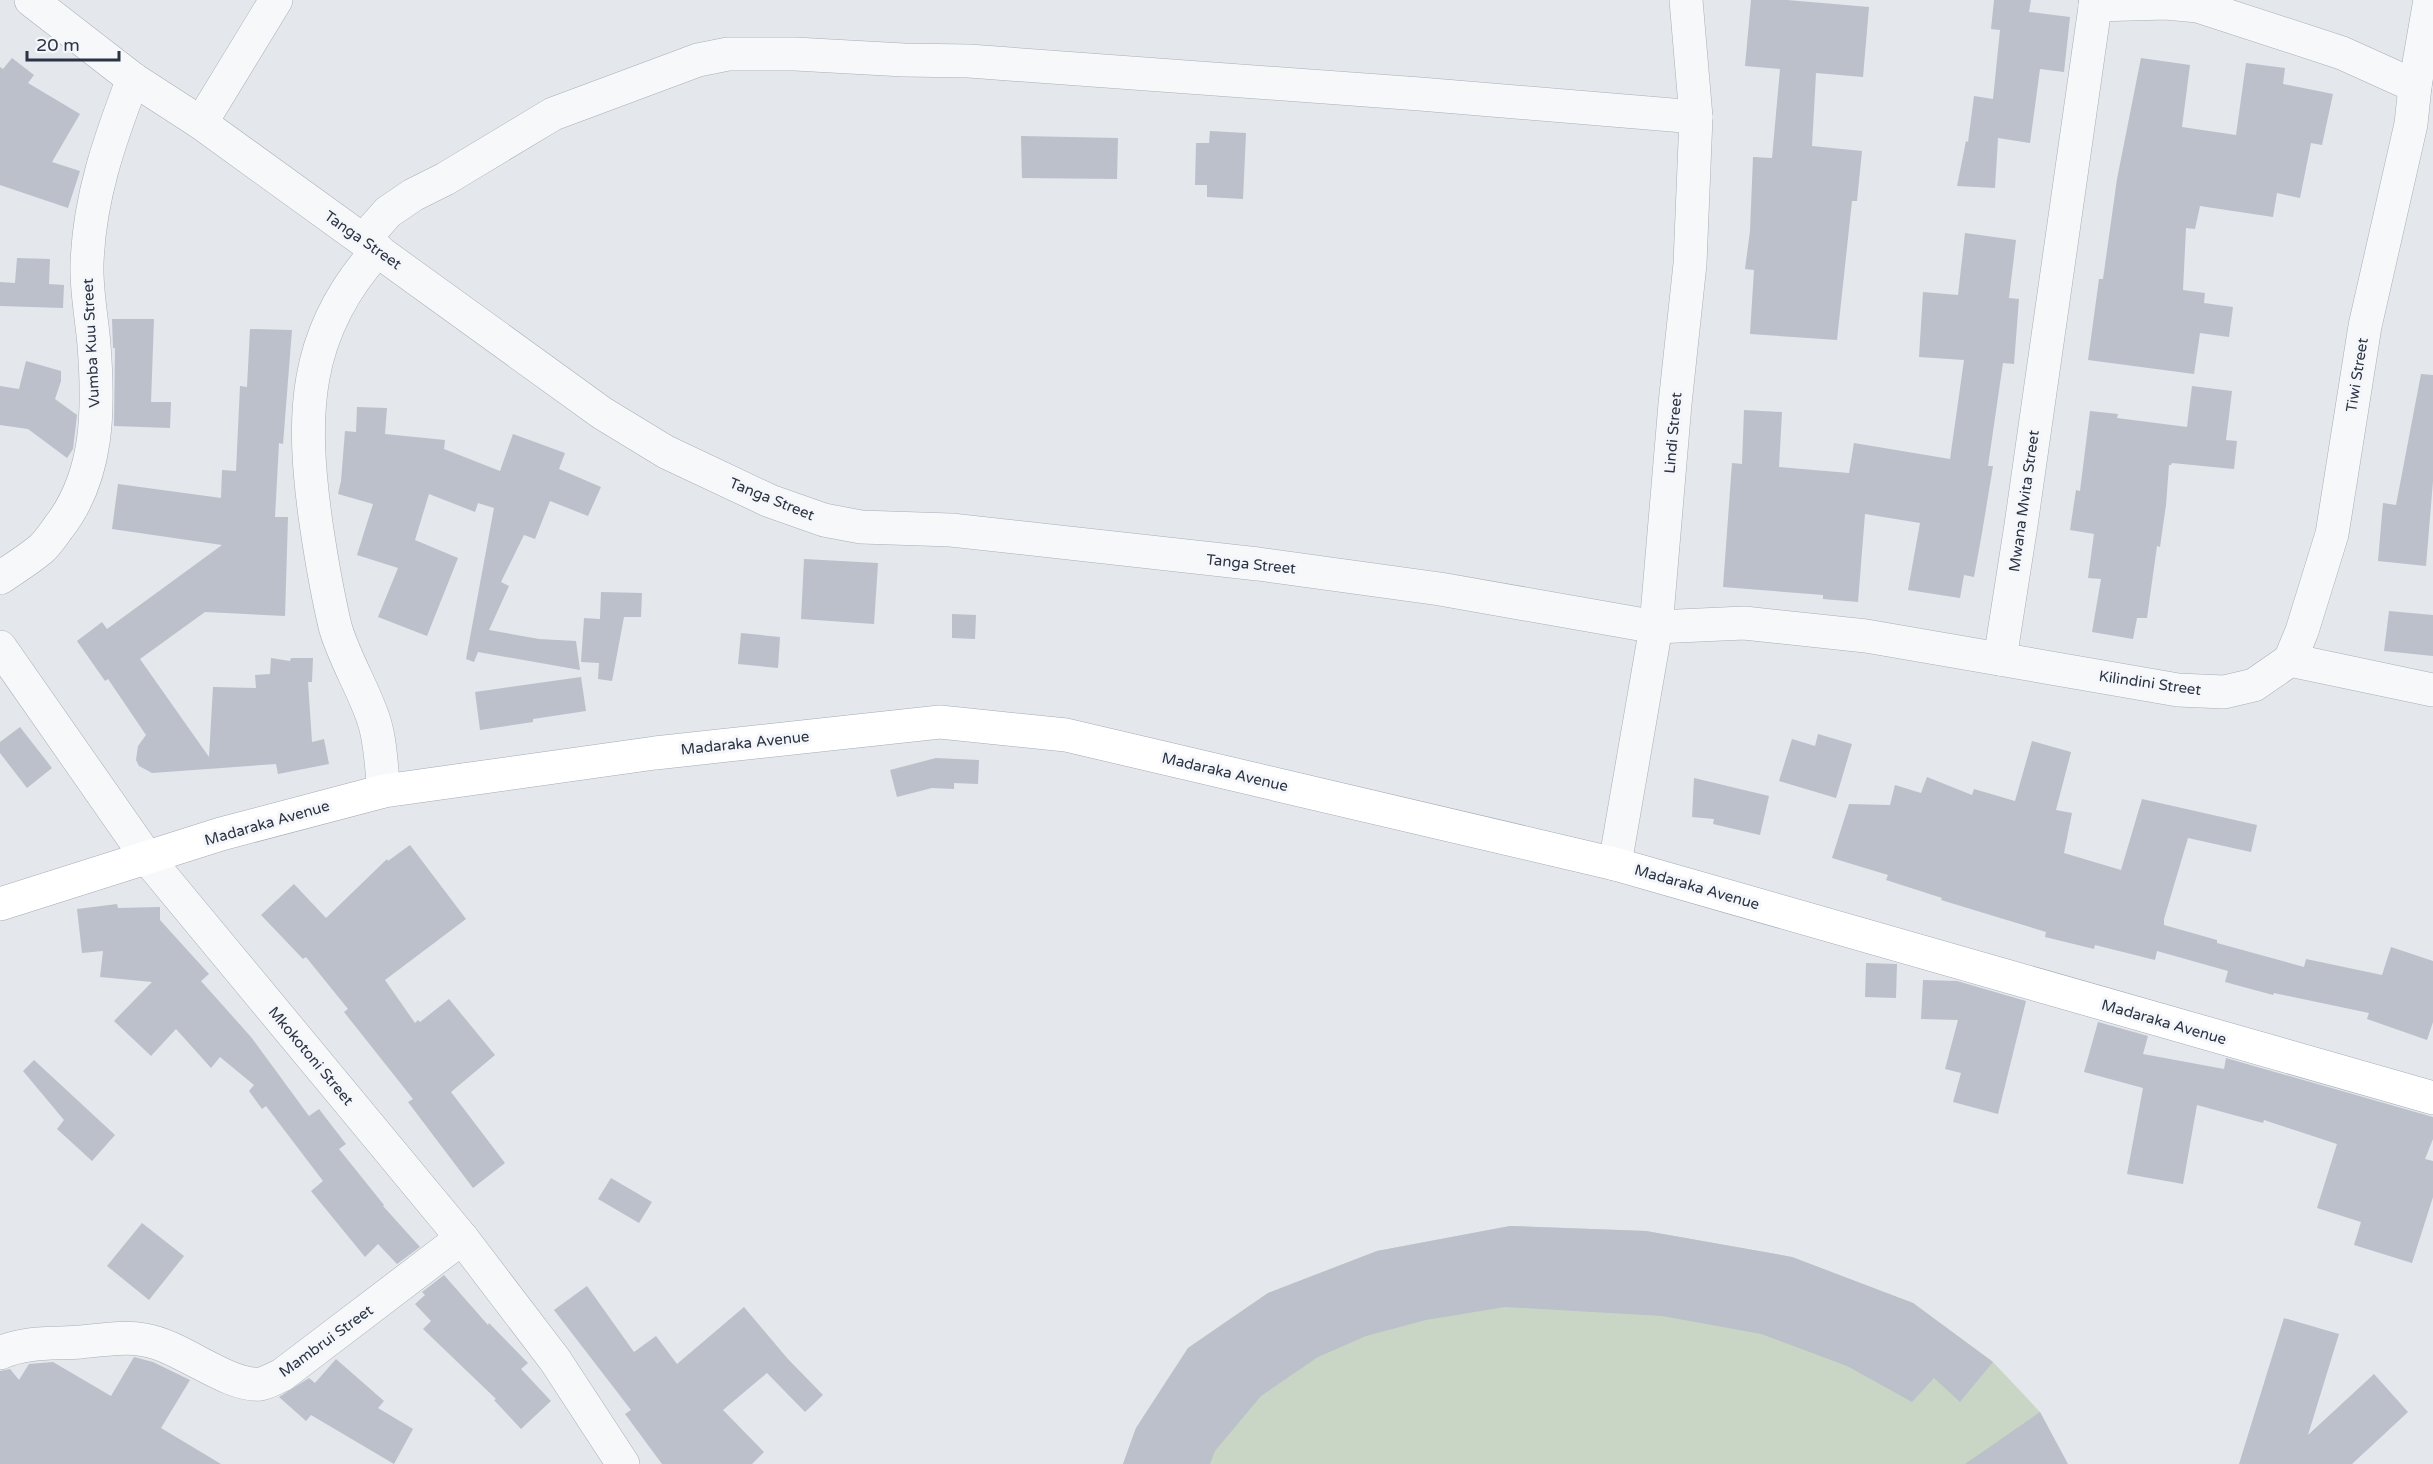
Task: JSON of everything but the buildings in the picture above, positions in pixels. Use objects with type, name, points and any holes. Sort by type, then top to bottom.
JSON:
[{"type":"main road","name":"Madaraka Avenue","points":[[0,904],[221,834],[384,790],[655,753],[940,722],[1066,735],[1615,864],[2433,1098]]},
{"type":"street","name":"Tanga Street","points":[[31,0],[133,79],[201,123],[602,413],[666,452],[770,501],[824,520],[861,527],[951,530],[1258,564],[1452,591],[1656,627]]},
{"type":"street","points":[[201,123],[276,0]]},
{"type":"street","name":"Lindi Street","points":[[1615,864],[1656,627],[1675,404],[1690,264],[1696,117],[1686,0]]},
{"type":"street","name":"Tiwi Street","points":[[2290,660],[2302,631],[2332,534],[2365,326],[2422,124],[2415,86],[2430,0]]},
{"type":"street","points":[[2095,2],[2198,6],[2342,53],[2415,86]]},
{"type":"street","name":"Mwana Mvita Street","points":[[2000,659],[2022,525],[2095,2]]},
{"type":"street","points":[[384,790],[375,722],[336,628],[311,490],[307,423],[311,383],[320,344],[333,312],[356,274],[388,212],[413,195],[445,179],[553,114],[698,60],[728,54],[795,54],[969,61],[1696,117]]},
{"type":"street","name":"Vumba Kuu Street","points":[[0,579],[42,548],[73,509],[85,481],[93,452],[94,349],[87,265],[93,210],[106,152],[133,79]]},
{"type":"street","points":[[1656,627],[1744,623],[1866,636],[2000,659]]},
{"type":"street","name":"Mkokotoni Street","points":[[0,647],[148,859],[462,1238],[555,1360],[623,1464]]},
{"type":"street","name":"Kilindini Street","points":[[2000,659],[2178,690],[2224,692],[2254,685],[2290,660]]},
{"type":"street","points":[[2290,660],[2433,690]]},
{"type":"street","name":"Mambrui Street","points":[[0,1353],[34,1344],[123,1338],[146,1340],[180,1351],[208,1368],[242,1382],[261,1384],[282,1375],[462,1238]]},
{"type":"green space","points":[[1510,1226],[1646,1231],[1792,1257],[1913,1303],[1993,1362],[2040,1412],[2067,1464],[1123,1464],[1136,1428],[1188,1348],[1268,1293],[1377,1251]]}]
